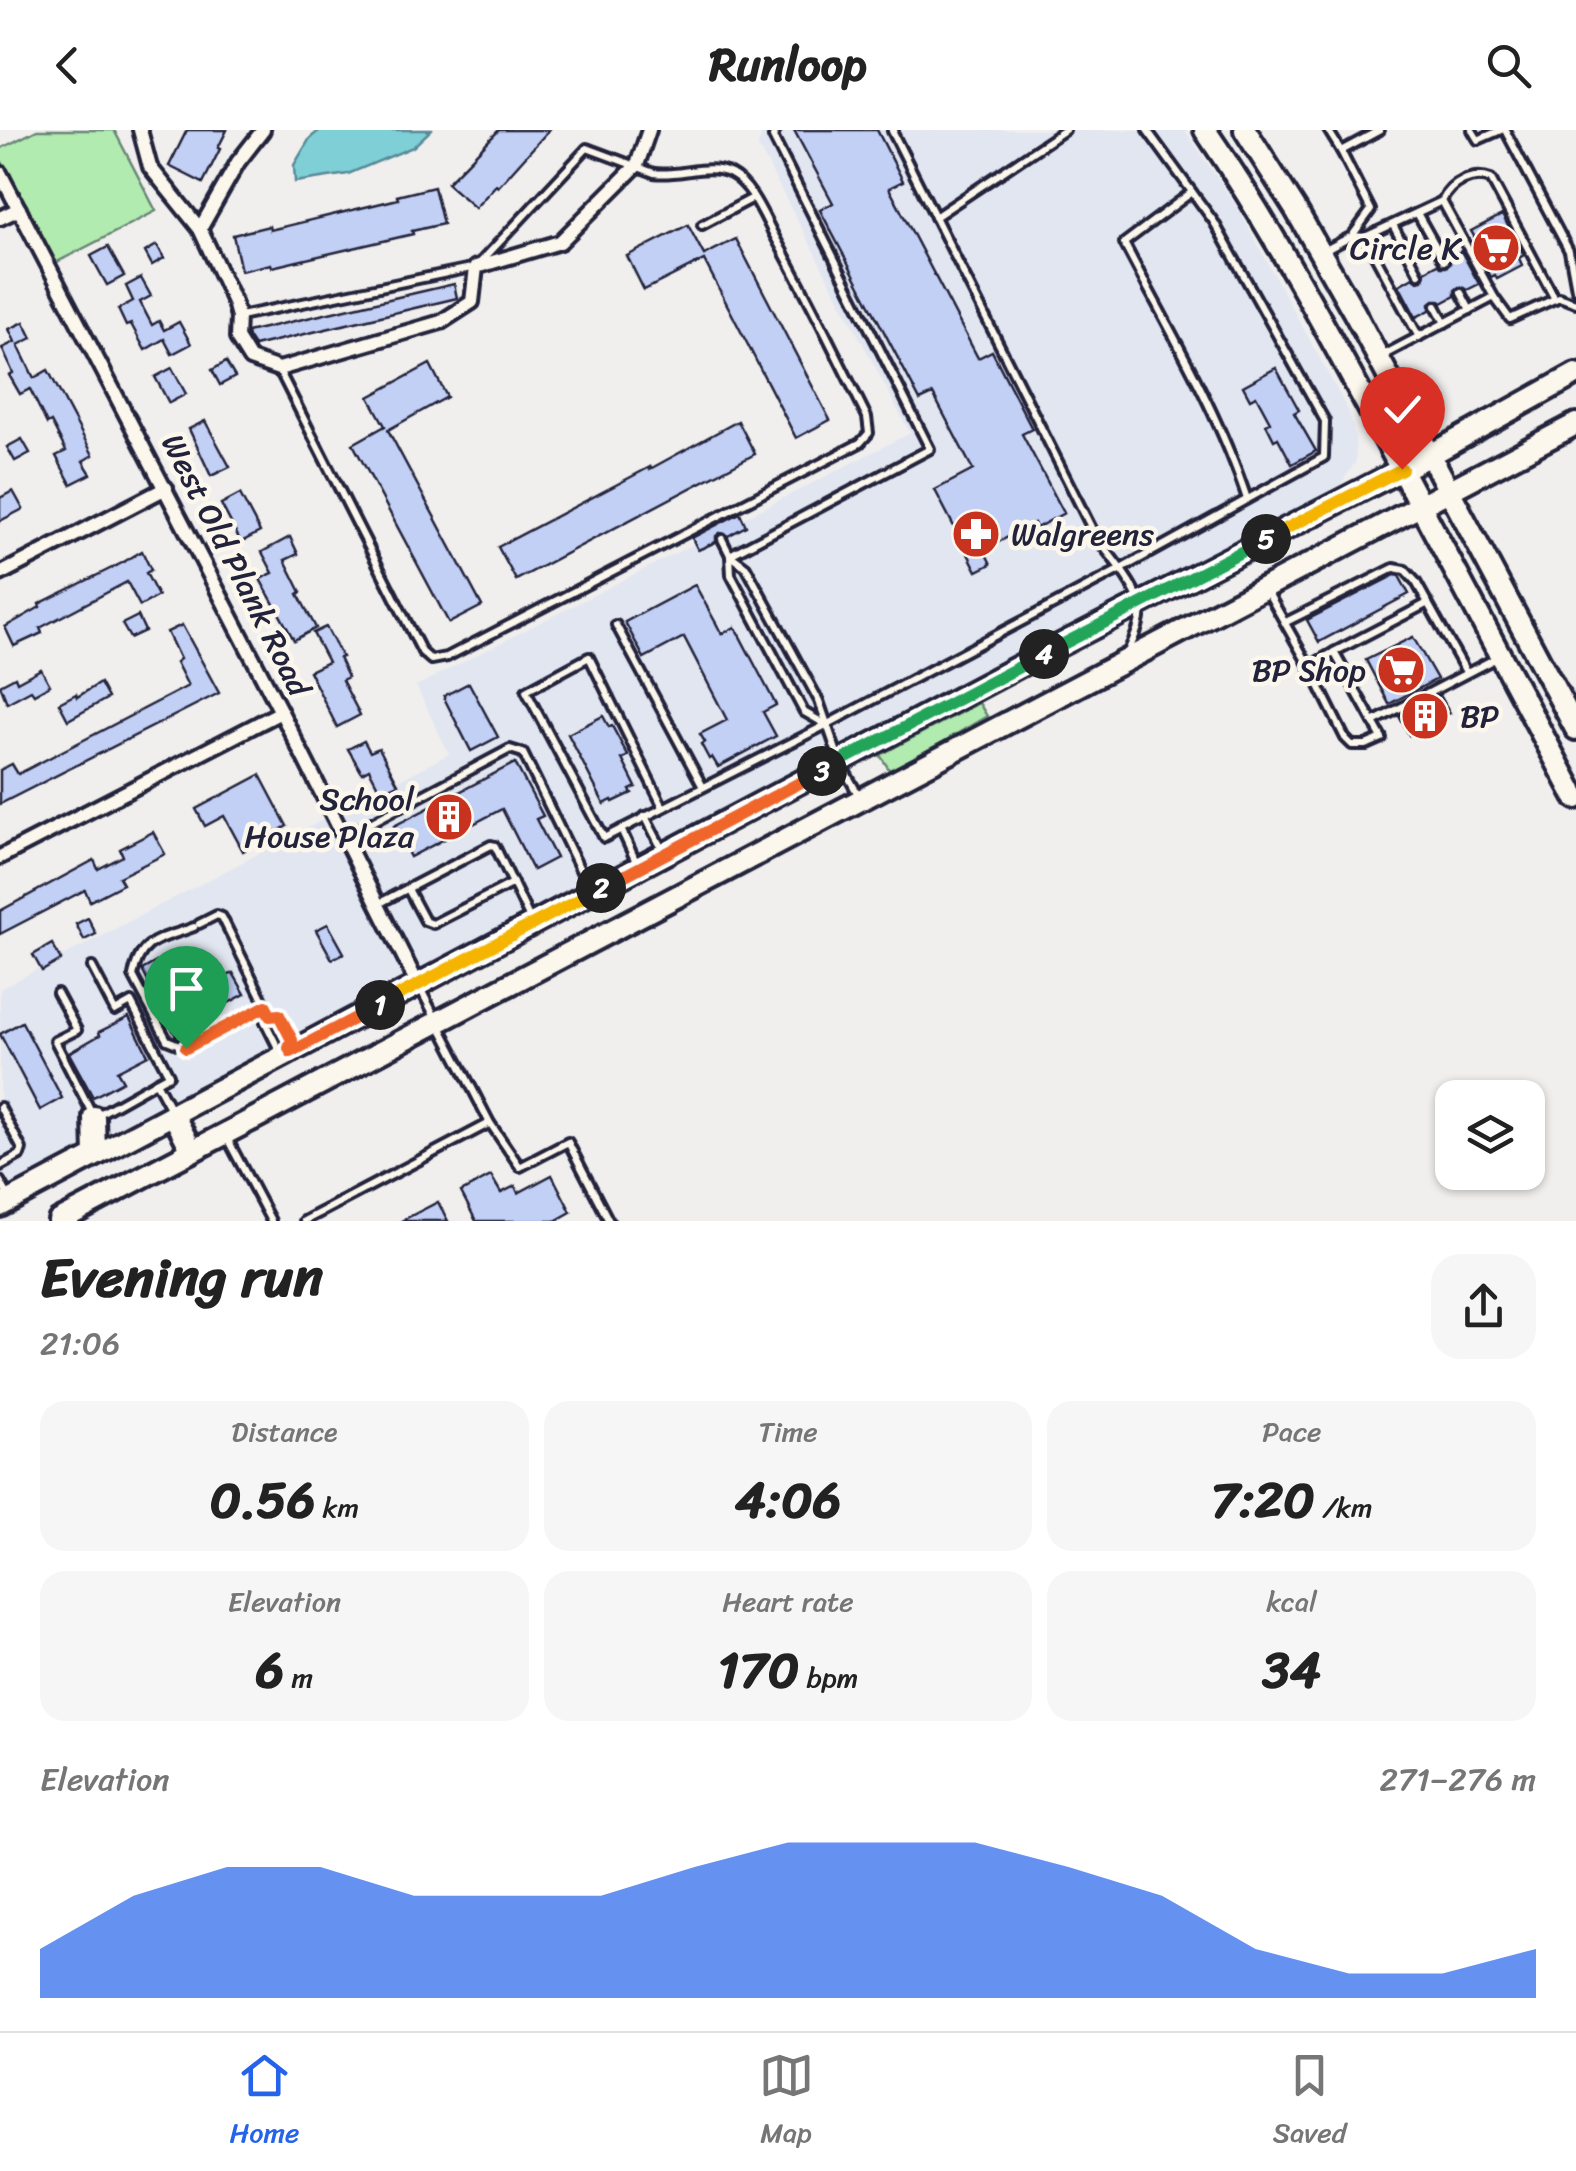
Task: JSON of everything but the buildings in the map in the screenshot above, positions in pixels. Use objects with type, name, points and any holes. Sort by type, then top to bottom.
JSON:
[{"type":"main road","points":[[1205,130],[1278,245],[1576,798]]},
{"type":"main road","points":[[1245,130],[1321,253],[1576,729]]},
{"type":"main road","points":[[5,1203],[1576,374]]},
{"type":"main road","points":[[59,1221],[1576,424]]},
{"type":"main road","points":[[173,1114],[192,1150]]},
{"type":"main road","points":[[94,1116],[124,1140]]},
{"type":"main road","points":[[94,1116],[95,1155]]},
{"type":"street","points":[[140,130],[150,168],[200,230],[234,302],[237,338],[250,360],[279,369],[441,322],[472,302],[476,267],[560,242],[637,166],[649,130]]},
{"type":"street","points":[[200,230],[238,162],[264,130]]},
{"type":"street","name":"West Old Plank Road","points":[[0,173],[282,712],[418,985]]},
{"type":"street","points":[[0,218],[18,209]]},
{"type":"street","points":[[0,574],[166,488]]},
{"type":"street","points":[[0,857],[282,712]]},
{"type":"lane","points":[[730,554],[930,448],[773,138],[776,130]]},
{"type":"lane","points":[[894,130],[1096,537],[1121,569],[1140,604],[1140,621],[1124,662]]},
{"type":"lane","points":[[936,217],[1065,130]]},
{"type":"lane","points":[[663,807],[589,657],[526,691],[604,838],[1121,569],[1324,456],[1325,420],[1214,222],[1147,130]]},
{"type":"lane","points":[[1321,253],[1352,236],[1371,210],[1328,130]]},
{"type":"lane","points":[[1341,152],[1380,130]]},
{"type":"lane","points":[[1472,130],[1478,140],[1503,130],[1569,251],[1576,289]]},
{"type":"lane","points":[[238,317],[476,267],[587,148],[654,173],[711,169],[729,173],[753,198],[797,276],[867,417],[870,432],[860,443],[713,523],[447,657],[431,660],[422,652],[279,369]]},
{"type":"lane","points":[[1352,236],[1364,238],[1393,225],[1442,200],[1448,190],[1468,178],[1491,178],[1555,299]]},
{"type":"lane","points":[[1192,192],[1124,243],[1221,432],[1247,499]]},
{"type":"lane","points":[[702,225],[753,198]]},
{"type":"lane","points":[[1442,200],[1510,319],[1559,297],[1576,303]]},
{"type":"lane","points":[[1417,213],[1444,261]]},
{"type":"lane","points":[[1393,225],[1419,274]]},
{"type":"lane","points":[[1364,238],[1419,337]]},
{"type":"lane","points":[[1461,293],[1470,310]]},
{"type":"lane","points":[[1378,358],[1494,296]]},
{"type":"lane","points":[[1436,306],[1445,323]]},
{"type":"lane","points":[[722,540],[730,554],[746,567],[780,629],[819,702],[840,762],[861,800]]},
{"type":"lane","points":[[730,554],[730,576],[804,712],[826,725]]},
{"type":"lane","points":[[1286,622],[1394,568],[1405,570],[1416,582],[1466,672]]},
{"type":"lane","points":[[1265,588],[1344,738],[1352,745],[1366,746],[1382,738],[1334,652]]},
{"type":"lane","points":[[1309,666],[1428,603]]},
{"type":"lane","points":[[616,625],[702,787]]},
{"type":"lane","points":[[764,638],[780,629]]},
{"type":"lane","points":[[1373,722],[1501,656]]},
{"type":"lane","points":[[344,838],[510,749],[523,754],[592,893]]},
{"type":"lane","points":[[645,816],[665,854]]},
{"type":"lane","points":[[621,829],[639,868]]},
{"type":"lane","points":[[378,904],[491,844],[496,846],[533,924]]},
{"type":"lane","points":[[408,888],[426,922],[433,924],[513,883]]},
{"type":"lane","points":[[266,1006],[186,1048],[167,1040],[133,976],[134,966],[144,946],[218,915],[222,917],[266,1006],[270,1016]]},
{"type":"lane","points":[[57,993],[77,1030],[56,1042],[94,1116],[170,1075],[131,1002],[114,1011],[92,967]]},
{"type":"lane","points":[[418,985],[490,1123],[520,1167],[568,1142],[609,1221]]},
{"type":"lane","points":[[279,1015],[292,1040],[290,1050],[278,1048],[264,1022],[270,1016],[279,1015]]},
{"type":"lane","points":[[156,1082],[173,1114]]},
{"type":"lane","points":[[0,1107],[22,1149],[20,1155],[0,1166]]},
{"type":"lane","points":[[304,1221],[490,1123]]},
{"type":"lane","points":[[224,1134],[271,1221]]},
{"type":"lane","points":[[0,1180],[5,1203]]},
{"type":"shaded area","points":[[762,130],[1185,130],[1239,210],[1349,412],[1356,461],[1339,487],[522,922],[0,1191],[0,989],[449,754],[416,686],[910,433],[758,146]]},
{"type":"green space","points":[[37,130],[114,130],[156,211],[55,263],[0,158],[0,149]]},
{"type":"green space","points":[[979,703],[987,716],[890,771],[880,755]]},
{"type":"water","points":[[320,130],[431,130],[413,147],[348,174],[295,182],[294,165],[310,138]]},
{"type":"place","name":"Circle K","points":[[1496,248]]},
{"type":"place","name":"Walgreens","points":[[976,534]]},
{"type":"place","name":"BP Shop","points":[[1401,670]]},
{"type":"place","name":"BP","points":[[1425,716]]},
{"type":"place","name":"School House Plaza","points":[[449,817]]},
{"type":"route","points":[[186,1048],[266,1006],[270,1016],[279,1015],[292,1040],[291,1052],[1025,663],[1402,469]]}]
